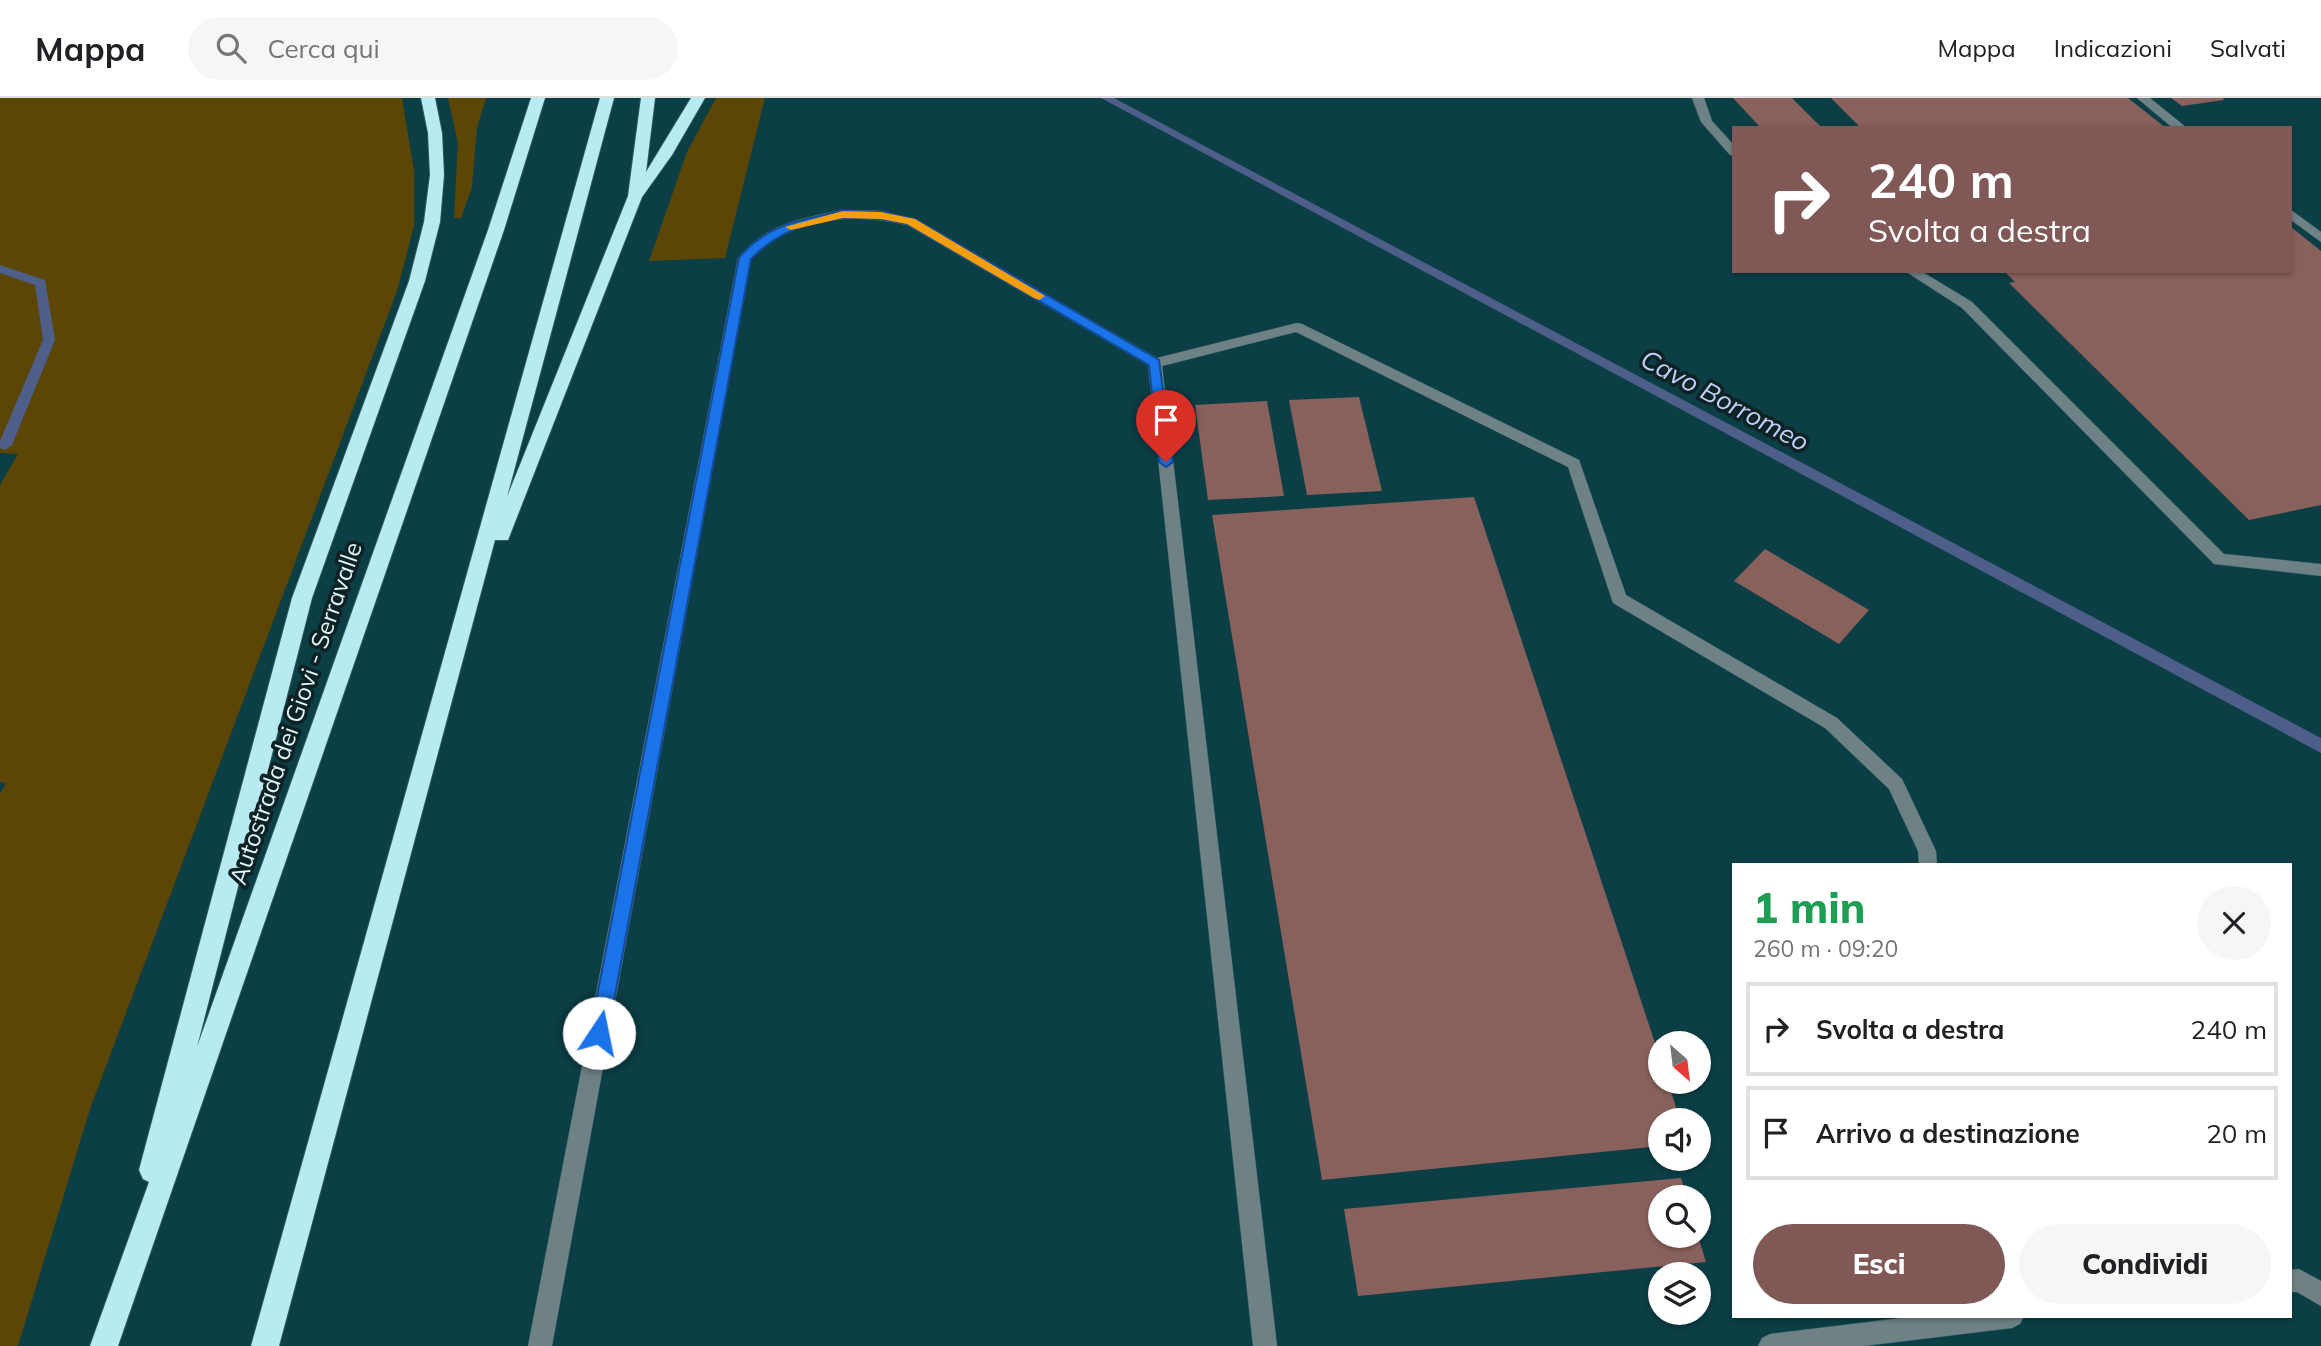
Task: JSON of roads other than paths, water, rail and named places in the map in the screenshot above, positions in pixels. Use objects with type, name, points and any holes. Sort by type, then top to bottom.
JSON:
[{"type":"highway","points":[[115,1315],[302,598],[417,281],[432,222],[437,175],[435,133],[428,98]]},
{"type":"highway","name":"Autostrada dei Giovi - Serravalle","points":[[104,1346],[496,230],[538,98]]},
{"type":"highway","points":[[265,1346],[607,98]]},
{"type":"highway","points":[[460,637],[635,196],[648,98]]},
{"type":"highway","points":[[635,196],[665,155],[698,98]]},
{"type":"lane","points":[[1698,98],[1707,122],[1732,150]]},
{"type":"lane","points":[[2143,98],[2178,126]]},
{"type":"lane","points":[[540,1346],[745,258],[764,238],[800,223],[843,214],[881,215],[911,222],[1155,363],[1297,327],[1574,464],[1619,599],[1830,723],[1896,784],[1927,851],[1928,863]]},
{"type":"lane","points":[[2292,215],[2321,238]]},
{"type":"lane","points":[[1914,273],[1967,305],[2220,561],[2321,570]]},
{"type":"lane","points":[[1155,363],[1265,1346]]},
{"type":"lane","points":[[2294,1279],[2321,1294]]},
{"type":"lane","points":[[1770,1346],[1996,1318]]},
{"type":"waterway","name":"Cavo Borromeo","points":[[1106,98],[2321,746]]},
{"type":"waterway","points":[[0,269],[41,283],[49,340],[5,445]]}]
